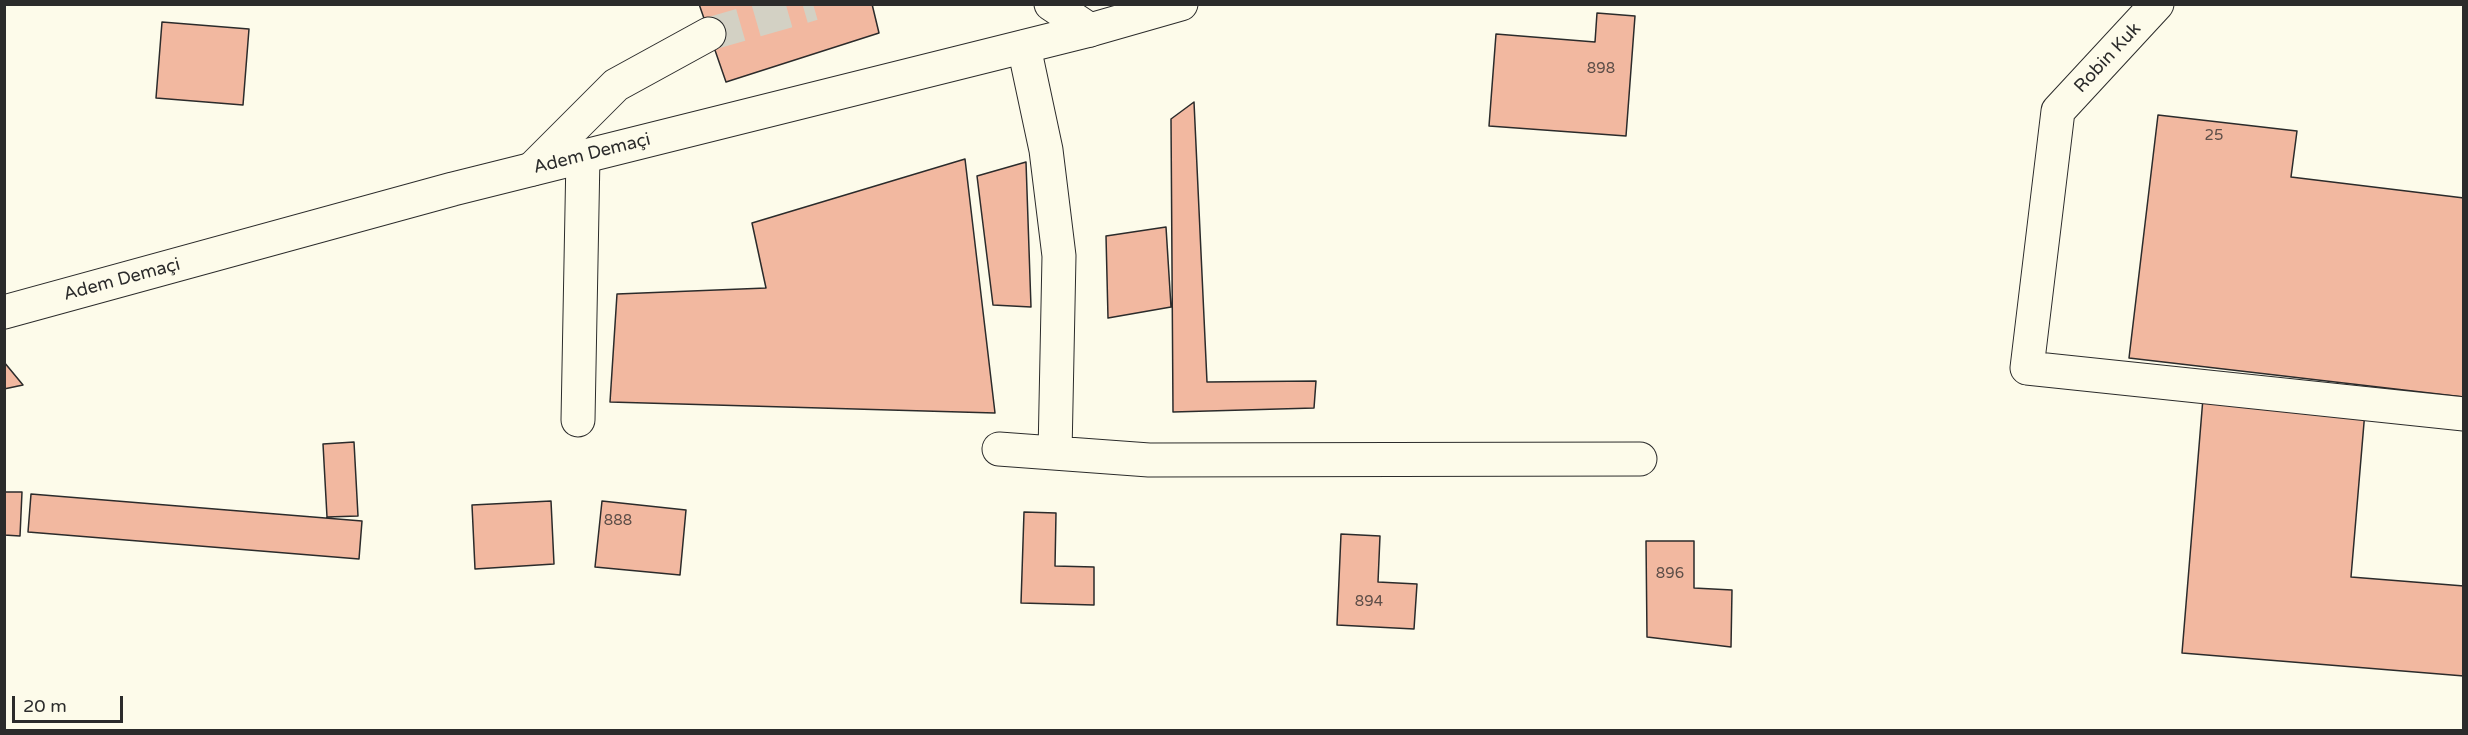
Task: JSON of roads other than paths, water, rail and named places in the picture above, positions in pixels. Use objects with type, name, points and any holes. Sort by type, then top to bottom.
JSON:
[{"type":"main road","points":[[1051,4],[1086,17]]},
{"type":"main road","name":"Adem Demaçi","points":[[4,312],[532,169],[1024,46],[1086,17],[1180,4]]},
{"type":"main road","name":"Robin Kuk","points":[[2157,4],[2058,111],[2027,368],[2463,414]]},
{"type":"main road","points":[[532,169],[616,85],[709,34]]},
{"type":"main road","points":[[1024,46],[1046,150],[1059,256],[1055,453]]},
{"type":"main road","points":[[578,420],[584,156]]},
{"type":"main road","points":[[999,449],[1149,460],[1640,459]]},
{"type":"tunnel","points":[[709,34],[813,4]]}]
